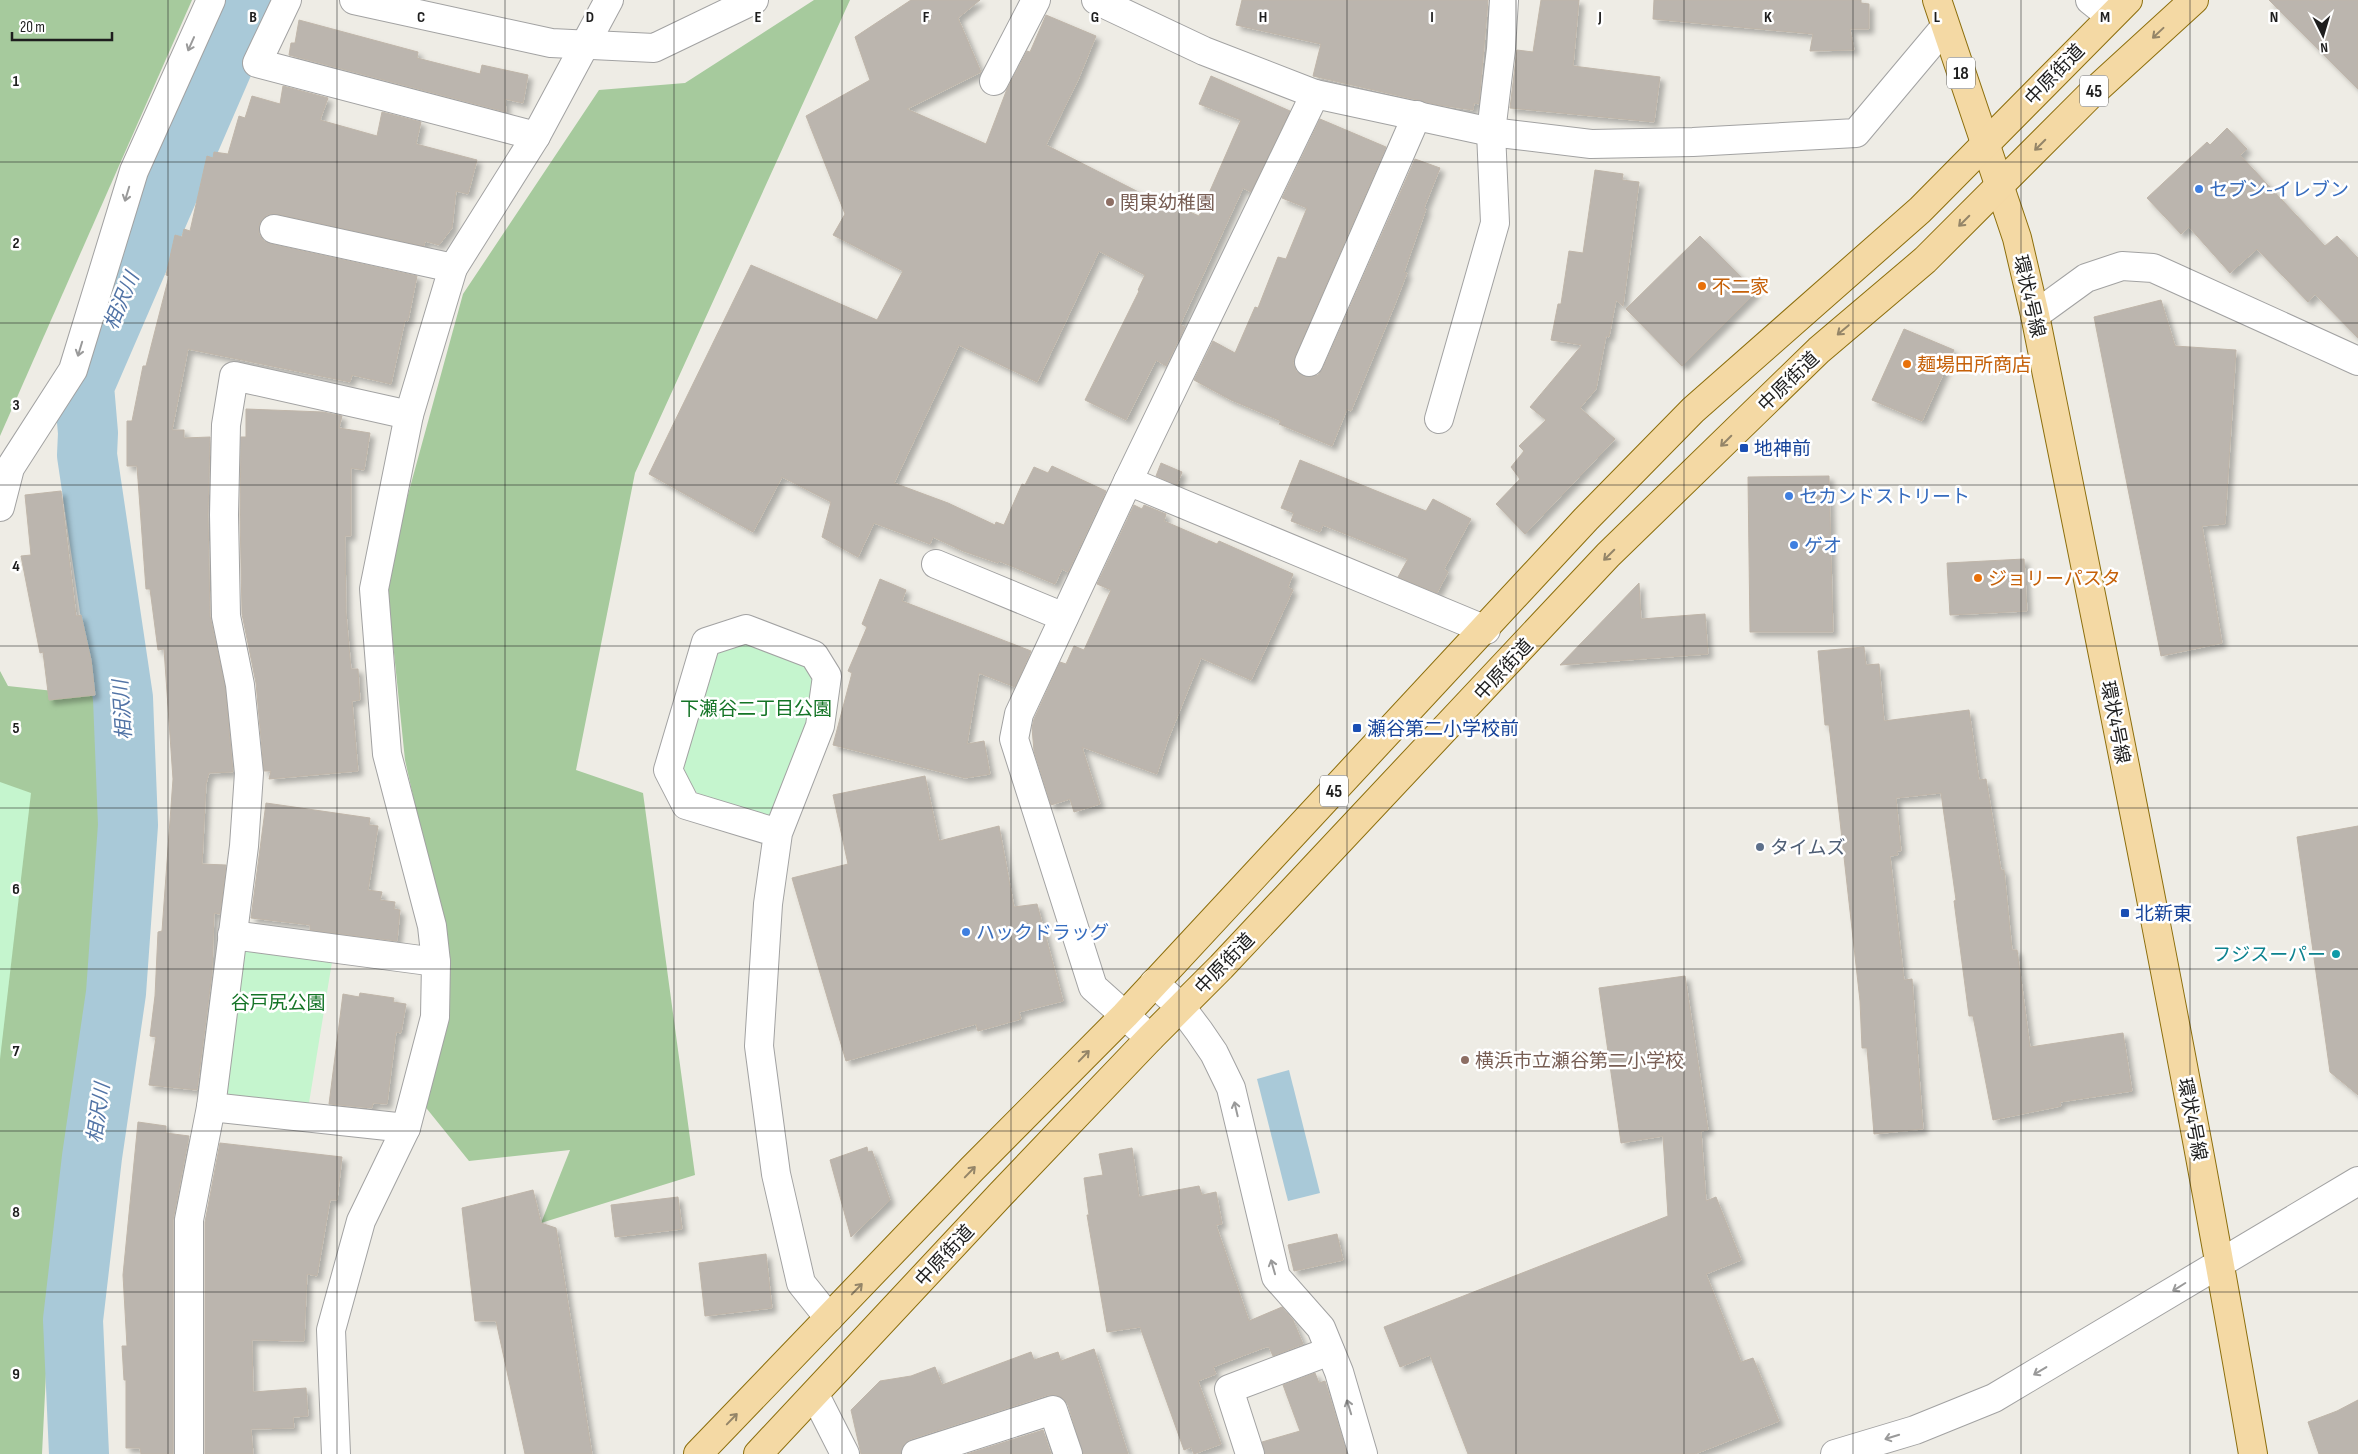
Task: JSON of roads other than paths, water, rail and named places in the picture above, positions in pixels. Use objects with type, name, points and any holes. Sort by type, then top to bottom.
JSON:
[{"type":"main road","name":"環状4号線","points":[[1937,0],[2017,238],[2035,315],[2134,804],[2220,1262],[2253,1454]]},
{"type":"main road","name":"中原街道","points":[[758,1454],[1001,1194],[1242,945],[1608,555],[1819,350],[1925,260],[2090,95],[2194,0]]},
{"type":"main road","name":"中原街道","points":[[698,1454],[1125,1015],[1486,630],[1586,519],[1693,410],[1920,210],[1985,146],[2109,5]]},
{"type":"street","points":[[0,508],[10,468],[74,370],[134,171],[211,0]]},
{"type":"street","points":[[287,0],[257,63],[536,136]]},
{"type":"street","points":[[354,0],[407,6],[551,43],[586,43],[654,48],[754,0]]},
{"type":"street","points":[[336,1454],[331,1330],[361,1221],[406,1128],[435,1017],[436,962],[432,926],[387,754],[374,589],[408,415],[453,268],[536,136],[609,0]]},
{"type":"street","points":[[994,81],[1036,0]]},
{"type":"street","points":[[1096,0],[1204,51],[1315,94],[1491,132],[1591,144],[1693,142],[1856,133],[1945,27]]},
{"type":"street","points":[[1439,419],[1495,222],[1491,132],[1501,49],[1504,0]]},
{"type":"street","points":[[1150,1038],[1093,987],[1014,739],[1019,714],[1064,617],[1315,94]]},
{"type":"street","points":[[1309,362],[1417,115]]},
{"type":"street","points":[[274,229],[453,268]]},
{"type":"street","points":[[2035,315],[2086,278],[2122,266],[2153,268],[2358,361]]},
{"type":"street","points":[[189,1454],[189,1220],[211,1107],[244,846],[249,774],[240,685],[226,616],[224,516],[226,425],[234,376],[408,415]]},
{"type":"street","points":[[1128,481],[1486,630]]},
{"type":"street","points":[[936,564],[1064,617]]},
{"type":"street","points":[[778,833],[686,805],[668,770],[706,642],[746,629],[814,655],[827,676],[820,726],[778,833],[768,904],[759,1046],[776,1174],[801,1283],[829,1318]]},
{"type":"street","points":[[232,934],[436,962]]},
{"type":"street","points":[[1154,983],[1181,1007],[1214,1053],[1231,1088],[1276,1277],[1321,1328],[1363,1454]]},
{"type":"street","points":[[211,1107],[406,1128]]},
{"type":"street","points":[[1835,1454],[1915,1430],[1994,1398],[2358,1181]]},
{"type":"street","points":[[1250,1454],[1229,1389],[1330,1351]]},
{"type":"street","points":[[815,1395],[845,1454]]},
{"type":"street","points":[[916,1454],[1053,1410],[1068,1454]]},
{"type":"water","points":[[1289,1070],[1320,1193],[1288,1201],[1257,1079]]},
{"type":"waterway","name":"相沢川","points":[[79,1454],[73,1320],[92,1157],[116,993],[128,825],[123,698],[87,455],[88,433],[84,386],[251,0]]},
{"type":"place","name":"セブン-イレブン","points":[[2199,189]]},
{"type":"place","name":"関東幼稚園","points":[[1110,202]]},
{"type":"place","name":"不二家","points":[[1702,286]]},
{"type":"place","name":"麺場田所商店","points":[[1907,364]]},
{"type":"place","name":"地神前","points":[[1744,448]]},
{"type":"place","name":"セカンドストリート","points":[[1789,496]]},
{"type":"place","name":"ゲオ","points":[[1794,545]]},
{"type":"place","name":"ジョリーパスタ","points":[[1978,578]]},
{"type":"place","name":"瀬谷第二小学校前","points":[[1357,728]]},
{"type":"place","name":"タイムズ","points":[[1760,847]]},
{"type":"place","name":"北新東","points":[[2125,913]]},
{"type":"place","name":"ハックドラッグ","points":[[966,932]]},
{"type":"place","name":"フジスーパー","points":[[2336,954]]},
{"type":"place","name":"横浜市立瀬谷第二小学校","points":[[1465,1060]]},
{"type":"park label","name":"下瀬谷二丁目公園","points":[[756,708]]},
{"type":"park label","name":"谷戸尻公園","points":[[278,1002]]}]
